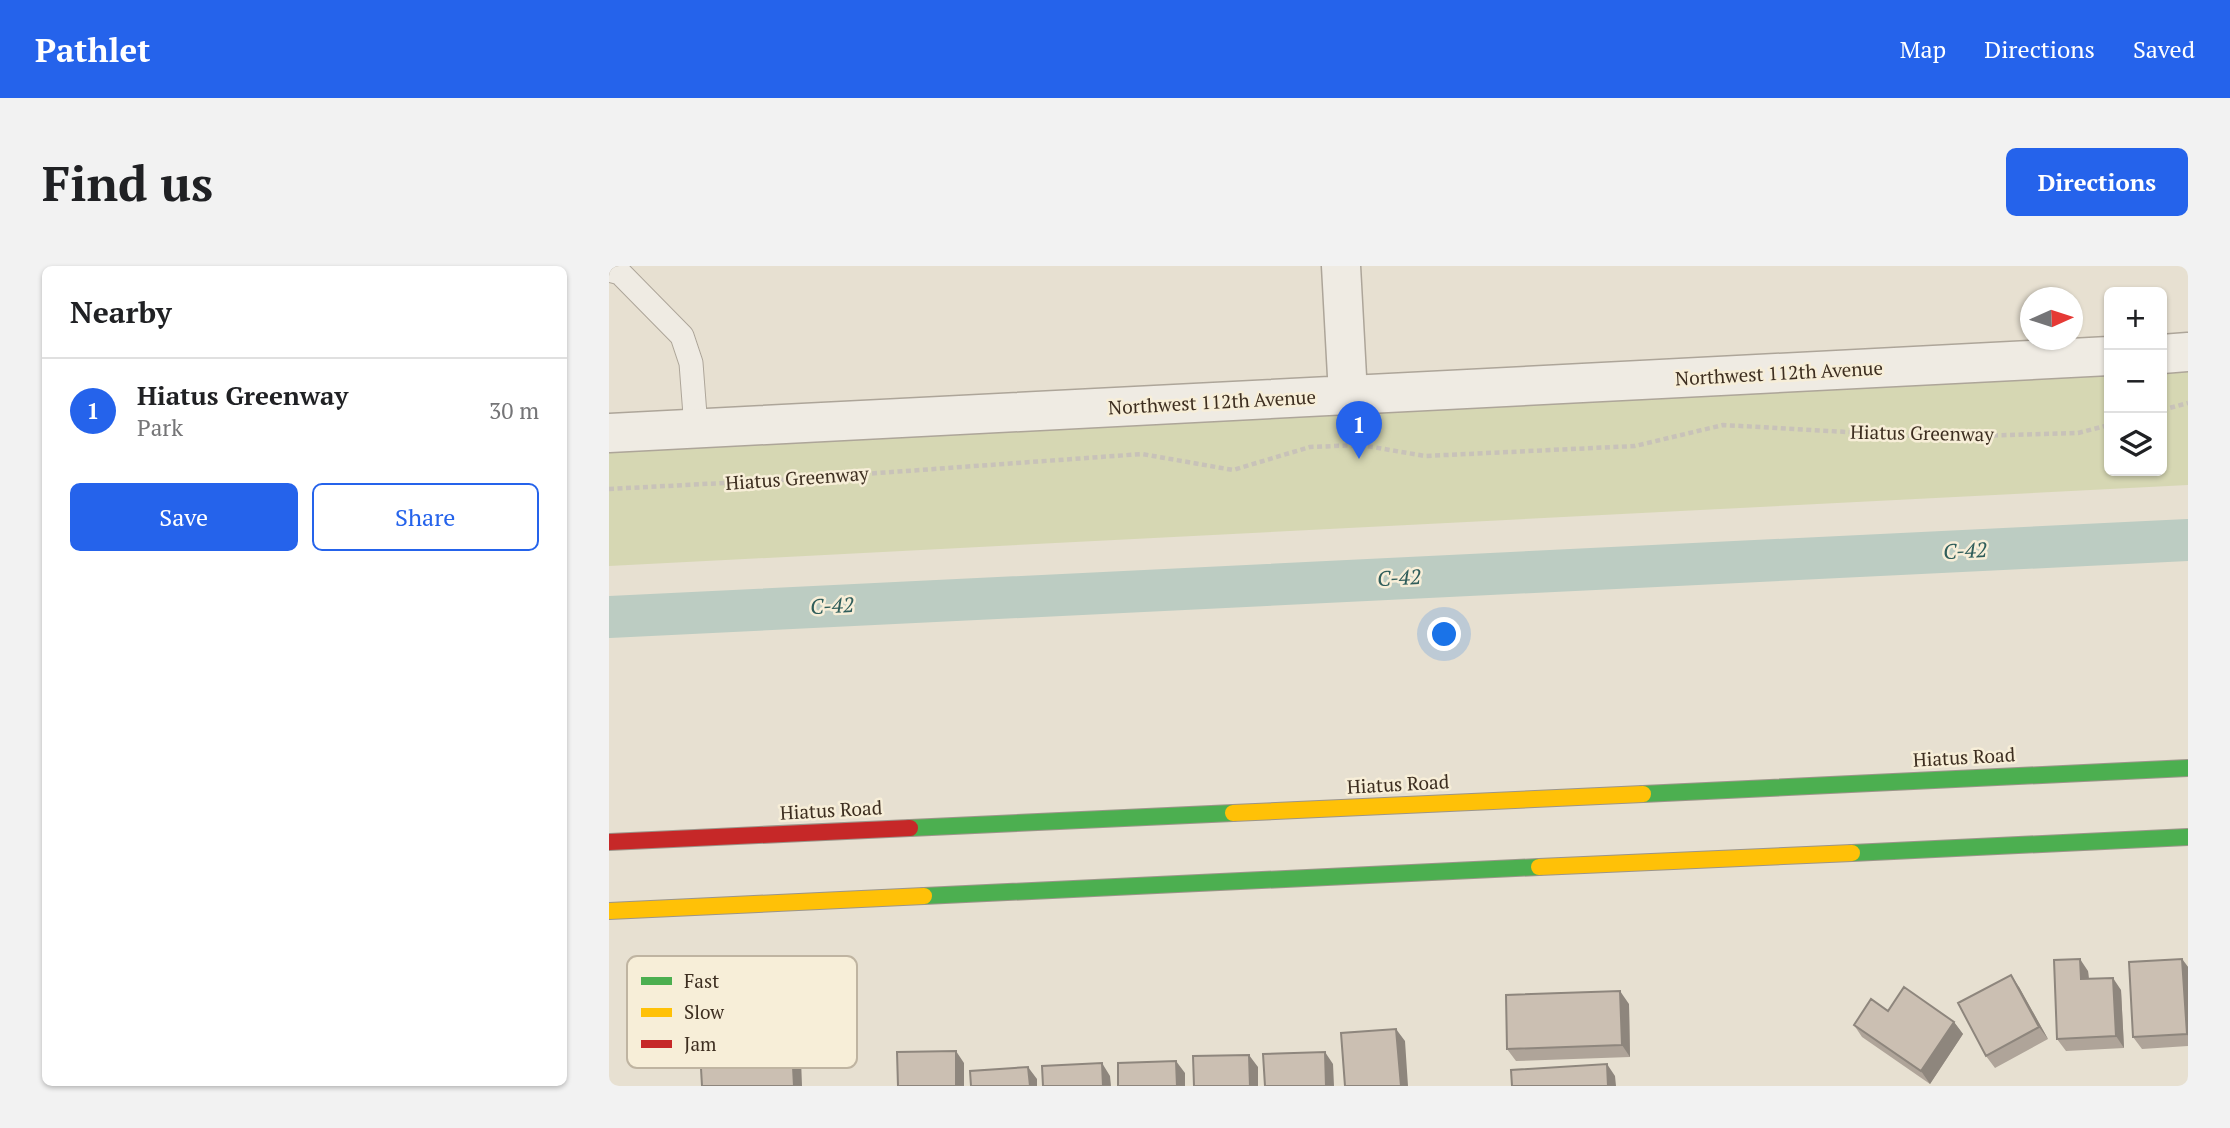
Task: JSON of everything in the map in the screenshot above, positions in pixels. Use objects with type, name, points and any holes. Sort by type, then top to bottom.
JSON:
[{"type":"main road","name":"Hiatus Road","points":[[609,842],[2188,768]]},
{"type":"main road","points":[[609,911],[2188,837]]},
{"type":"street","points":[[1341,266],[1348,395]]},
{"type":"street","points":[[2167,354],[2188,352]]},
{"type":"street","name":"Northwest 112th Avenue","points":[[609,433],[2104,356]]},
{"type":"lane","points":[[609,270],[620,274],[682,336],[691,363],[697,428]]},
{"type":"path","points":[[2167,409],[2188,403]]},
{"type":"path","name":"Hiatus Greenway","points":[[609,489],[781,480],[1142,454],[1233,470],[1310,447],[1361,445],[1425,456],[1635,446],[1723,425],[1936,437],[2078,433],[2104,426]]},
{"type":"green space","points":[[2188,365],[2188,485],[609,566],[609,448],[2104,369],[2104,476],[2167,476],[2167,367]]},
{"type":"building","points":[[2080,959],[2081,979],[2113,978],[2116,1036],[2057,1039],[2054,960]]},
{"type":"building","points":[[2182,959],[2187,1034],[2133,1037],[2129,962]]},
{"type":"building","points":[[2011,975],[2039,1027],[1986,1056],[1958,1003]]},
{"type":"building","points":[[1904,987],[1954,1022],[1921,1071],[1854,1025],[1871,999],[1888,1011]]},
{"type":"building","points":[[1620,991],[1622,1045],[1507,1049],[1506,995]]},
{"type":"building","points":[[1396,1029],[1401,1086],[1345,1086],[1341,1033]]},
{"type":"building","points":[[956,1051],[956,1086],[898,1086],[897,1052]]},
{"type":"building","points":[[1325,1052],[1326,1086],[1265,1086],[1263,1054]]},
{"type":"building","points":[[1249,1055],[1250,1086],[1194,1086],[1193,1056]]},
{"type":"building","points":[[1176,1061],[1177,1086],[1118,1086],[1118,1063]]},
{"type":"building","points":[[1102,1063],[1103,1086],[1043,1086],[1042,1066]]},
{"type":"building","points":[[1607,1064],[1608,1086],[1512,1086],[1511,1070]]},
{"type":"building","points":[[1028,1067],[1030,1086],[971,1086],[970,1071]]},
{"type":"building","points":[[701,1068],[793,1068],[794,1086],[702,1086]]},
{"type":"waterway","name":"C-42","points":[[609,617],[2188,540]]},
{"type":"traffic: fast","points":[[1643,794],[2188,768]]},
{"type":"traffic: fast","points":[[910,828],[1233,813]]},
{"type":"traffic: fast","points":[[1852,853],[2188,837]]},
{"type":"traffic: fast","points":[[924,896],[1539,867]]},
{"type":"traffic: slow","points":[[1233,813],[1643,794]]},
{"type":"traffic: slow","points":[[1539,867],[1852,853]]},
{"type":"traffic: slow","points":[[609,911],[924,896]]},
{"type":"traffic: jam","points":[[609,842],[910,828]]},
{"type":"place","name":"Hiatus Greenway","points":[[1359,459]]}]
